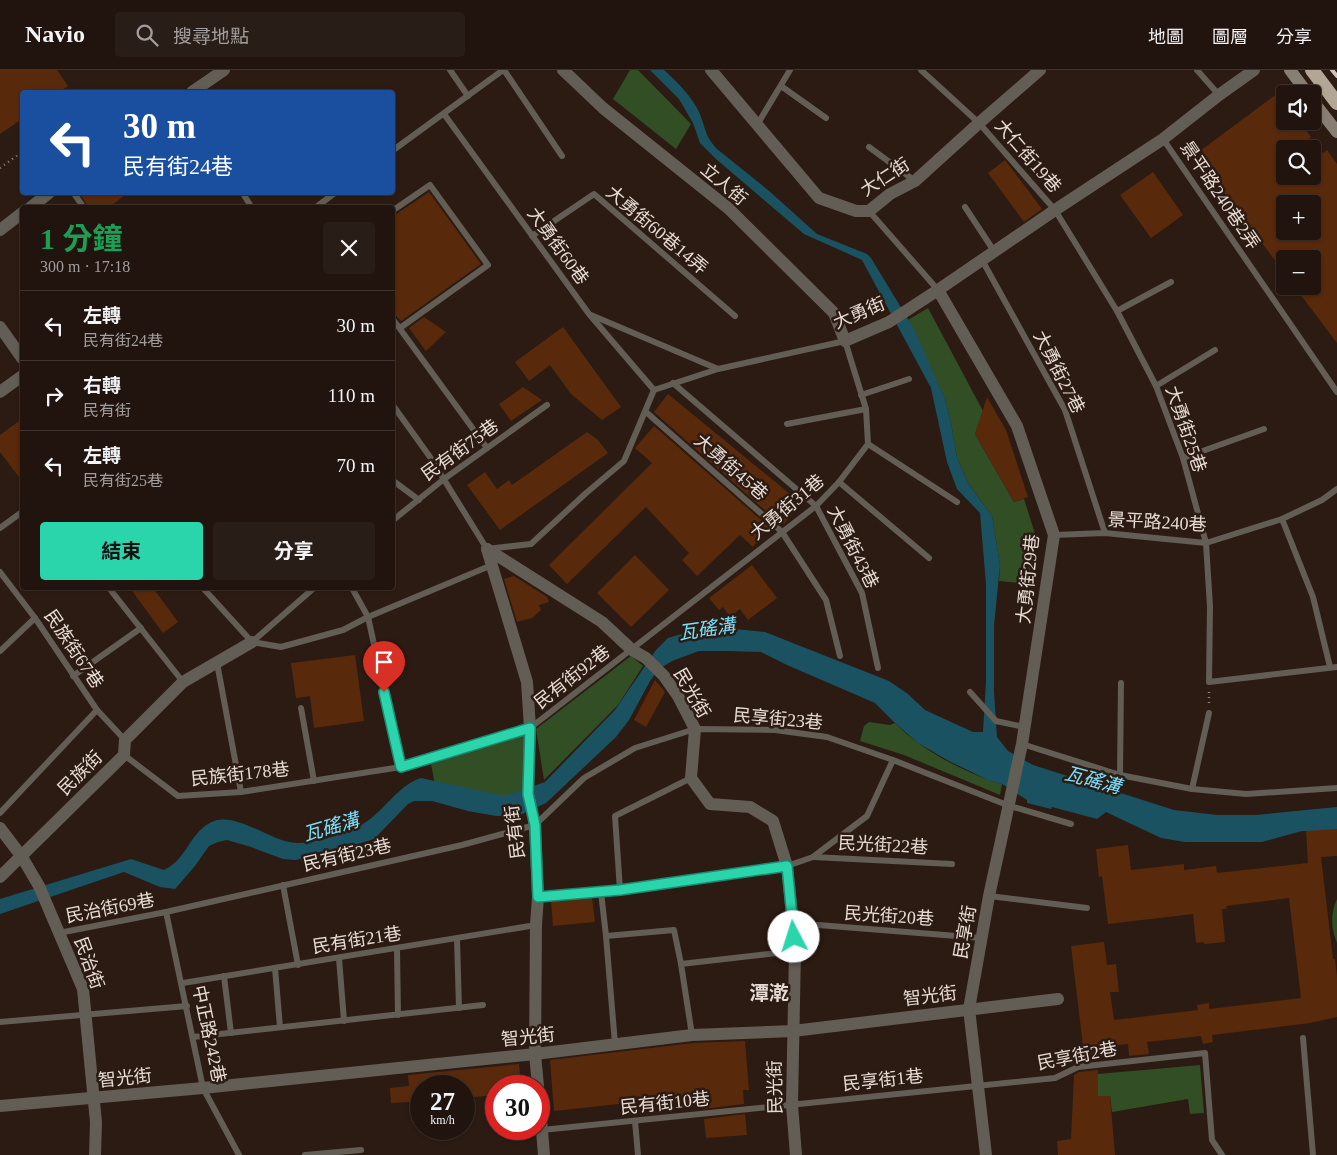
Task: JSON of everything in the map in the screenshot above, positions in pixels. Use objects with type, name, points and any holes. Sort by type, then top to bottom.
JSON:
[{"type":"highway","points":[[1312,70],[1337,103]]},
{"type":"main road","points":[[1290,70],[1301,85]]},
{"type":"main road","points":[[1321,112],[1337,132]]},
{"type":"street","points":[[195,90],[224,70]]},
{"type":"street","name":"立人街","points":[[563,70],[603,108],[728,208],[834,314],[845,340]]},
{"type":"street","name":"大仁街","points":[[711,70],[819,198],[856,211],[869,211],[890,194],[915,181],[978,123],[1040,70]]},
{"type":"street","name":"大勇街","points":[[845,340],[889,322],[938,290],[1163,139],[1254,70]]},
{"type":"street","points":[[34,205],[46,195]]},
{"type":"street","points":[[0,230],[20,215]]},
{"type":"street","name":"大勇街29巷","points":[[938,290],[1016,426],[1054,535],[1022,744],[1007,805]]},
{"type":"street","points":[[0,327],[20,355]]},
{"type":"street","points":[[0,392],[20,377]]},
{"type":"street","name":"民有街","points":[[487,549],[527,682],[530,728],[528,794],[535,825],[538,897],[535,1054],[537,1075]]},
{"type":"street","name":"民光街","points":[[487,549],[602,622],[632,650],[646,658],[664,676],[678,696],[695,729],[691,778],[710,804],[750,808],[773,820],[787,866],[795,951],[792,1105],[796,1155]]},
{"type":"street","points":[[125,740],[183,682],[252,642]]},
{"type":"street","name":"民族街","points":[[0,877],[124,755],[125,740]]},
{"type":"street","name":"民享街","points":[[986,1155],[969,1009],[1007,805]]},
{"type":"street","name":"民治街","points":[[0,828],[22,856],[39,886],[83,989],[96,1122],[95,1155]]},
{"type":"street","name":"智光街","points":[[0,1106],[93,1099],[535,1054],[692,1034],[793,1031],[1058,999]]},
{"type":"street","points":[[543,1140],[544,1155]]},
{"type":"lane","points":[[450,70],[468,96]]},
{"type":"lane","points":[[395,149],[504,70],[562,156]]},
{"type":"lane","points":[[757,125],[790,70]]},
{"type":"lane","name":"大仁街19巷","points":[[921,70],[978,123],[1055,210]]},
{"type":"lane","points":[[1197,70],[1218,96]]},
{"type":"lane","points":[[781,86],[826,118]]},
{"type":"lane","name":"大勇街60巷","points":[[444,114],[589,314],[654,390]]},
{"type":"lane","name":"景平路240巷2弄","points":[[1163,139],[1337,392]]},
{"type":"lane","points":[[869,147],[915,181]]},
{"type":"lane","points":[[395,210],[430,185],[488,265],[400,328]]},
{"type":"lane","name":"大勇街60巷14弄","points":[[532,236],[594,194],[735,316]]},
{"type":"lane","points":[[319,205],[332,195]]},
{"type":"lane","points":[[965,207],[994,251]]},
{"type":"lane","name":"大勇街25巷","points":[[1055,210],[1117,311],[1156,386],[1183,458],[1206,543],[1210,607],[1209,682]]},
{"type":"lane","points":[[869,211],[938,290]]},
{"type":"lane","name":"大勇街27巷","points":[[982,259],[1065,410],[1105,533]]},
{"type":"lane","points":[[1117,311],[1170,282]]},
{"type":"lane","points":[[589,314],[718,369]]},
{"type":"lane","points":[[395,322],[487,448]]},
{"type":"lane","points":[[845,340],[866,408],[868,444],[957,502]]},
{"type":"lane","name":"大勇街","points":[[654,390],[718,369],[845,340]]},
{"type":"lane","points":[[1156,386],[1215,350]]},
{"type":"lane","points":[[862,395],[910,379]]},
{"type":"lane","name":"大勇街43巷","points":[[674,383],[816,506],[862,593],[878,668]]},
{"type":"lane","points":[[395,408],[444,478],[487,549],[532,544],[624,461],[654,390]]},
{"type":"lane","name":"民有街75巷","points":[[395,519],[444,478],[547,405]]},
{"type":"lane","points":[[787,424],[866,408]]},
{"type":"lane","name":"大勇街45巷","points":[[646,412],[782,532],[826,600],[840,656]]},
{"type":"lane","points":[[1183,458],[1264,429]]},
{"type":"lane","name":"大勇街31巷","points":[[632,650],[816,506],[839,482],[868,444]]},
{"type":"lane","points":[[395,482],[419,500]]},
{"type":"lane","points":[[839,482],[929,558]]},
{"type":"lane","name":"景平路240巷","points":[[1054,535],[1105,533],[1206,543],[1282,519],[1322,500],[1337,490]]},
{"type":"lane","points":[[0,528],[20,513]]},
{"type":"lane","points":[[1209,682],[1333,667],[1313,597],[1282,519]]},
{"type":"lane","points":[[205,590],[252,642],[281,647],[343,630],[368,617],[492,565]]},
{"type":"lane","name":"民族街67巷","points":[[0,572],[35,618],[98,710],[125,740]]},
{"type":"lane","points":[[111,590],[183,682]]},
{"type":"lane","points":[[252,642],[312,590]]},
{"type":"lane","points":[[353,590],[368,617],[401,767]]},
{"type":"lane","points":[[0,651],[35,618]]},
{"type":"lane","points":[[73,676],[140,628]]},
{"type":"lane","name":"民有街92巷","points":[[530,728],[632,650]]},
{"type":"lane","points":[[217,663],[241,792]]},
{"type":"lane","points":[[1120,775],[1121,683]]},
{"type":"lane","points":[[970,692],[996,721],[1024,727]]},
{"type":"lane","points":[[301,708],[314,781]]},
{"type":"lane","points":[[0,813],[98,710]]},
{"type":"lane","points":[[1192,789],[1210,713]]},
{"type":"lane","name":"民族街178巷","points":[[124,755],[178,796],[241,792],[401,767],[530,728]]},
{"type":"lane","name":"民享街23巷","points":[[535,825],[584,778],[635,748],[695,729],[775,730],[826,737],[893,760],[1007,805],[1071,824]]},
{"type":"lane","points":[[1022,744],[1120,775],[1192,789],[1246,794],[1337,788]]},
{"type":"lane","points":[[538,897],[620,890],[787,866],[813,857],[867,816],[893,760]]},
{"type":"lane","points":[[620,890],[615,816],[691,778]]},
{"type":"lane","name":"民有街23巷","points":[[166,912],[462,844],[535,825]]},
{"type":"lane","name":"民光街22巷","points":[[813,857],[952,864]]},
{"type":"lane","points":[[283,885],[298,965]]},
{"type":"lane","points":[[601,892],[615,1044]]},
{"type":"lane","points":[[989,896],[1087,908]]},
{"type":"lane","name":"民治街69巷","points":[[59,934],[166,912]]},
{"type":"lane","name":"中正路242巷","points":[[166,912],[183,983],[203,1088],[239,1155]]},
{"type":"lane","name":"民光街20巷","points":[[793,924],[982,938]]},
{"type":"lane","name":"民有街21巷","points":[[183,983],[536,925]]},
{"type":"lane","points":[[606,936],[674,930],[692,1034]]},
{"type":"lane","points":[[457,939],[459,1008]]},
{"type":"lane","points":[[397,949],[398,1015]]},
{"type":"lane","points":[[681,964],[795,951]]},
{"type":"lane","points":[[339,958],[344,1020]]},
{"type":"lane","points":[[275,968],[280,1027]]},
{"type":"lane","points":[[224,976],[230,1033]]},
{"type":"lane","points":[[193,1037],[483,1005]]},
{"type":"lane","points":[[0,1022],[187,1006]]},
{"type":"lane","points":[[1303,1038],[1313,1155]]},
{"type":"lane","name":"民享街2巷","points":[[978,1085],[1055,1078],[1078,1068],[1205,1053],[1212,1140],[1222,1155]]},
{"type":"lane","name":"民享街1巷","points":[[792,1105],[978,1085]]},
{"type":"lane","name":"民有街10巷","points":[[550,1129],[792,1105]]},
{"type":"lane","points":[[635,1121],[638,1155]]},
{"type":"lane","points":[[305,1155],[360,1150]]},
{"type":"path","points":[[0,168],[20,153]]},
{"type":"path","points":[[1209,682],[1210,713]]},
{"type":"green space","points":[[630,70],[638,70],[691,124],[676,149],[613,99]]},
{"type":"green space","points":[[928,308],[983,411],[975,434],[1014,502],[1024,499],[1037,540],[1032,584],[999,581],[1000,565],[992,516],[969,485],[957,458],[945,399],[908,320]]},
{"type":"green space","points":[[631,656],[643,666],[618,705],[544,780],[536,729]]},
{"type":"green space","points":[[869,722],[890,725],[895,723],[915,741],[958,767],[1002,784],[1000,795],[904,755],[860,741],[864,726]]},
{"type":"green space","points":[[529,733],[531,797],[474,800],[436,790],[431,764]]},
{"type":"green space","points":[[1337,899],[1337,943],[1332,921]]},
{"type":"green space","points":[[1200,1065],[1204,1113],[1190,1114],[1188,1099],[1112,1112],[1110,1096],[1098,1096],[1098,1074]]},
{"type":"water","points":[[650,70],[664,70],[674,79],[696,106],[707,135],[717,149],[768,190],[817,234],[867,254],[914,329],[945,399],[957,458],[969,485],[992,516],[1000,565],[994,626],[994,692],[997,737],[1008,751],[1033,765],[1174,810],[1217,815],[1256,815],[1337,807],[1337,831],[1302,831],[1262,842],[1185,842],[1161,838],[1106,812],[1097,819],[1052,807],[1051,809],[1027,803],[1027,800],[1002,784],[988,780],[949,761],[918,743],[875,703],[761,652],[699,651],[672,661],[659,669],[650,681],[629,720],[616,737],[546,803],[520,815],[496,816],[468,811],[432,801],[414,801],[408,804],[374,839],[326,854],[295,860],[283,859],[227,840],[209,846],[175,889],[160,887],[124,872],[0,914],[0,899],[131,859],[164,870],[179,859],[199,831],[214,821],[232,820],[280,840],[305,843],[331,837],[364,823],[373,817],[403,788],[421,778],[500,795],[508,795],[545,782],[615,710],[656,650],[668,638],[692,631],[726,628],[765,632],[889,681],[908,694],[925,710],[973,732],[983,732],[986,681],[986,584],[980,513],[957,489],[947,462],[931,388],[862,260],[804,234],[716,159],[700,143],[693,123],[679,99]]},
{"type":"building","points":[[0,70],[57,70],[68,86],[62,90],[20,90],[20,120],[0,134]]},
{"type":"building","points":[[1276,94],[1276,130],[1306,130],[1311,137],[1307,140],[1276,140],[1276,185],[1321,185],[1321,150],[1323,153],[1327,150],[1337,164],[1337,343],[1301,295],[1321,295],[1321,250],[1276,250],[1276,262],[1234,210],[1236,209],[1196,154]]},
{"type":"building","points":[[1005,160],[1042,209],[1024,222],[988,173]]},
{"type":"building","points":[[1153,172],[1183,215],[1151,238],[1120,195]]},
{"type":"building","points":[[429,192],[481,264],[401,321],[395,315],[395,215]]},
{"type":"building","points":[[81,195],[125,195],[112,205],[87,205]]},
{"type":"building","points":[[424,317],[446,332],[426,351],[409,328]]},
{"type":"building","points":[[563,327],[621,407],[602,420],[571,394],[550,365],[529,381],[515,362]]},
{"type":"building","points":[[523,387],[542,400],[511,421],[499,404]]},
{"type":"building","points":[[668,394],[801,503],[784,524],[777,518],[776,520],[654,412]]},
{"type":"building","points":[[987,397],[1006,430],[1028,497],[1014,502],[975,434]]},
{"type":"building","points":[[20,420],[20,478],[0,452],[0,435]]},
{"type":"building","points":[[654,426],[769,527],[753,547],[740,535],[697,576],[682,560],[689,553],[646,507],[567,584],[549,565],[652,463],[635,448]]},
{"type":"building","points":[[587,432],[598,440],[608,453],[500,530],[467,485],[485,472],[497,489],[509,480],[512,485]]},
{"type":"building","points":[[635,555],[669,590],[631,627],[597,593]]},
{"type":"building","points":[[752,565],[777,598],[748,620],[740,609],[730,617],[723,607],[719,610],[709,598]]},
{"type":"building","points":[[514,576],[547,597],[549,602],[539,605],[541,610],[532,618],[517,622],[504,579]]},
{"type":"building","points":[[131,590],[154,590],[178,622],[163,633]]},
{"type":"building","points":[[355,655],[364,721],[314,728],[310,696],[296,698],[291,663]]},
{"type":"building","points":[[655,680],[665,692],[646,727],[634,720]]},
{"type":"building","points":[[1337,829],[1337,856],[1321,857],[1333,959],[1335,959],[1337,977],[1337,1017],[1310,1023],[1212,1035],[1213,1042],[1203,1044],[1201,1036],[1147,1042],[1149,1054],[1129,1056],[1128,1044],[1099,1047],[1098,1060],[1074,1063],[1074,1054],[1084,1054],[1071,946],[1104,942],[1107,965],[1116,964],[1119,992],[1110,992],[1114,1020],[1198,1010],[1197,1005],[1209,1003],[1209,1009],[1301,998],[1289,898],[1226,906],[1227,909],[1222,909],[1225,942],[1196,943],[1193,914],[1108,924],[1102,876],[1099,877],[1096,849],[1128,845],[1131,870],[1184,864],[1184,870],[1216,866],[1217,873],[1308,863],[1306,831]]},
{"type":"building","points":[[592,897],[595,922],[553,926],[551,901]]},
{"type":"building","points":[[745,1041],[749,1090],[743,1090],[744,1104],[703,1109],[702,1095],[554,1111],[550,1060],[693,1043]]},
{"type":"building","points":[[519,1064],[520,1075],[485,1075],[485,1096],[475,1097],[475,1075],[410,1075],[410,1102],[391,1103],[390,1088],[409,1086],[408,1075]]},
{"type":"building","points":[[1098,1070],[1098,1096],[1110,1096],[1115,1155],[1058,1155],[1057,1141],[1071,1139],[1074,1075],[1079,1072]]},
{"type":"building","points":[[745,1114],[747,1135],[706,1138],[704,1119]]},
{"type":"railway","points":[[1332,70],[1337,76]]},
{"type":"district","name":"潭漧","points":[[769,993]]},
{"type":"route","points":[[384,692],[401,767],[530,728],[528,794],[535,825],[538,897],[620,890],[787,866],[794,937]]},
{"type":"water label","name":"瓦磘溝","points":[[707,629]]},
{"type":"water label","name":"瓦磘溝","points":[[1093,780]]},
{"type":"water label","name":"瓦磘溝","points":[[331,827]]}]
